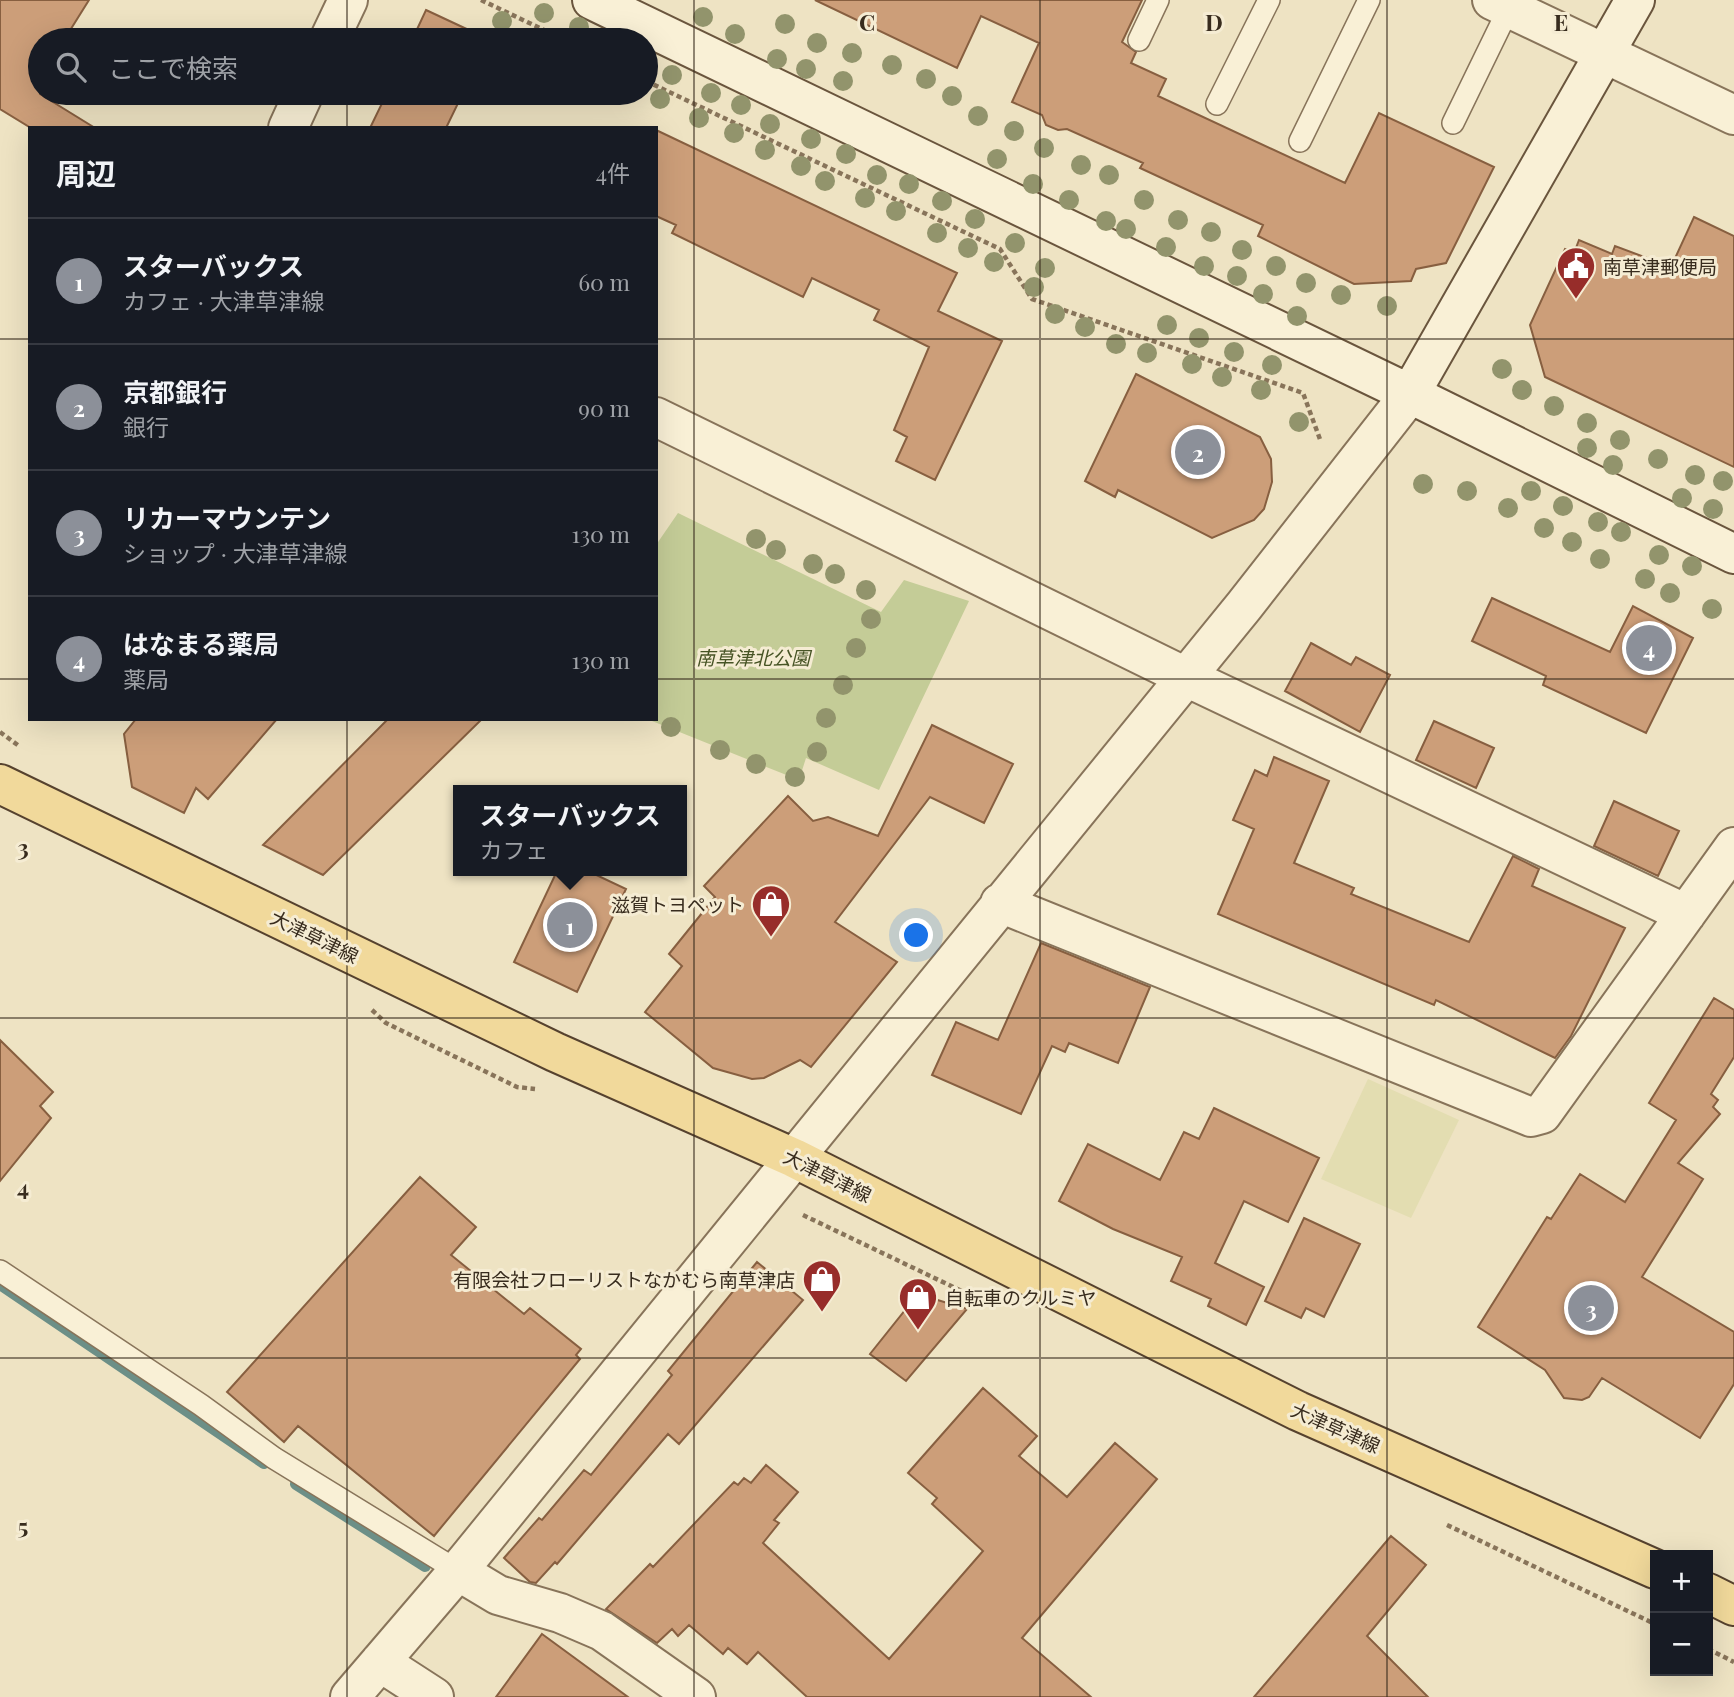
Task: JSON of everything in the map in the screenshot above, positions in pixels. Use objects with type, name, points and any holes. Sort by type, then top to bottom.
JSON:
[{"type":"main road","name":"大津草津線","points":[[0,784],[555,1052],[794,1158],[1298,1411],[1650,1567]]},
{"type":"main road","points":[[1713,1596],[1734,1606]]},
{"type":"street","points":[[335,28],[348,0]]},
{"type":"street","points":[[592,0],[650,28]]},
{"type":"street","points":[[350,1697],[458,1571],[1363,457],[1410,394],[1635,0]]},
{"type":"street","points":[[1500,4],[1734,115]]},
{"type":"street","points":[[658,32],[1410,394],[1734,554]]},
{"type":"street","points":[[289,126],[299,105]]},
{"type":"street","points":[[658,418],[1186,677],[1686,914]]},
{"type":"street","points":[[1000,903],[1531,1117],[1542,1114],[1734,847]]},
{"type":"street","points":[[458,1571],[498,1595],[560,1613],[602,1631],[696,1697]]},
{"type":"street","points":[[380,1662],[434,1697]]},
{"type":"lane","points":[[1139,40],[1158,0]]},
{"type":"lane","points":[[1217,104],[1269,0]]},
{"type":"lane","points":[[1300,141],[1369,0]]},
{"type":"lane","points":[[1453,123],[1500,4]]},
{"type":"lane","points":[[0,1272],[201,1405],[274,1458],[458,1571]]},
{"type":"path","points":[[481,0],[540,28]]},
{"type":"path","points":[[658,87],[1000,249],[1032,299],[1303,393],[1324,449]]},
{"type":"path","points":[[1713,1652],[1734,1662]]},
{"type":"shaded area","points":[[1368,1079],[1459,1120],[1411,1218],[1321,1179]]},
{"type":"green space","name":"南草津北公園","points":[[678,513],[881,612],[904,580],[969,601],[879,790],[806,758],[799,780],[652,721],[658,721],[658,542]]},
{"type":"building","points":[[0,0],[89,0],[72,28],[28,28],[28,105],[58,105],[92,126],[28,126],[0,109]]},
{"type":"building","points":[[815,0],[1142,0],[1122,42],[1136,52],[1131,63],[1166,79],[1158,96],[1345,183],[1379,113],[1494,167],[1446,263],[1416,269],[1411,281],[1354,284],[1258,236],[1263,225],[1140,168],[1143,163],[1067,129],[1058,130],[1046,125],[1042,115],[1012,102],[1039,43],[981,16],[957,68]]},
{"type":"building","points":[[426,10],[464,28],[418,28]]},
{"type":"building","points":[[381,105],[457,105],[447,126],[371,126]]},
{"type":"building","points":[[658,131],[957,273],[938,311],[1002,341],[935,480],[896,461],[907,437],[894,430],[929,347],[874,320],[879,310],[812,278],[803,297],[672,233],[676,225],[658,217]]},
{"type":"building","points":[[1694,217],[1734,236],[1734,467],[1545,377],[1530,325],[1565,249],[1574,253],[1579,240],[1612,254],[1615,246],[1671,267]]},
{"type":"building","points":[[1136,374],[1260,437],[1271,459],[1272,482],[1264,509],[1254,520],[1212,538],[1118,490],[1115,497],[1085,481]]},
{"type":"building","points":[[1492,598],[1610,652],[1633,606],[1693,638],[1646,733],[1543,685],[1546,676],[1472,641]]},
{"type":"building","points":[[1311,643],[1351,665],[1356,657],[1390,675],[1360,732],[1285,691]]},
{"type":"building","points":[[134,721],[275,721],[208,799],[196,788],[184,813],[132,787],[124,734]]},
{"type":"building","points":[[386,721],[480,721],[323,875],[263,845]]},
{"type":"building","points":[[1434,721],[1494,748],[1476,788],[1416,760]]},
{"type":"building","name":"滋賀トヨペット","points":[[932,725],[1013,764],[984,823],[930,797],[835,922],[897,962],[811,1067],[800,1060],[764,1078],[752,1079],[713,1068],[645,1012],[682,966],[669,954],[715,897],[704,886],[788,796],[813,821],[828,817],[878,836]]},
{"type":"building","points":[[1274,757],[1329,781],[1294,863],[1354,888],[1351,894],[1469,942],[1513,856],[1539,869],[1532,886],[1625,928],[1571,1036],[1555,1058],[1436,1000],[1434,1005],[1218,914],[1254,829],[1233,820],[1255,770],[1267,776]]},
{"type":"building","points":[[1614,801],[1679,831],[1658,876],[1594,846]]},
{"type":"building","points":[[555,876],[599,876],[626,889],[577,992],[514,962]]},
{"type":"building","points":[[1041,943],[1150,987],[1118,1063],[1069,1043],[1065,1052],[1052,1046],[1021,1114],[932,1075],[956,1022],[998,1040]]},
{"type":"building","points":[[1714,998],[1734,1010],[1734,1057],[1711,1094],[1718,1100],[1713,1107],[1720,1114],[1678,1163],[1703,1179],[1642,1277],[1734,1332],[1734,1384],[1700,1438],[1602,1378],[1589,1397],[1582,1400],[1564,1398],[1545,1370],[1478,1327],[1547,1217],[1551,1219],[1580,1174],[1625,1202],[1676,1120],[1649,1103]]},
{"type":"building","points":[[0,1040],[53,1092],[40,1106],[51,1118],[0,1181]]},
{"type":"building","points":[[1214,1108],[1319,1158],[1288,1222],[1244,1201],[1215,1263],[1264,1287],[1246,1325],[1208,1306],[1211,1299],[1171,1281],[1182,1257],[1113,1229],[1059,1201],[1088,1144],[1160,1180],[1184,1132],[1199,1139]]},
{"type":"building","points":[[420,1177],[476,1227],[451,1255],[524,1314],[530,1308],[581,1349],[576,1355],[580,1359],[434,1536],[298,1426],[284,1442],[227,1392]]},
{"type":"building","points":[[1304,1218],[1360,1244],[1324,1317],[1306,1308],[1301,1318],[1265,1301]]},
{"type":"building","points":[[757,1262],[803,1300],[679,1444],[668,1434],[557,1564],[555,1562],[536,1583],[530,1582],[504,1558],[539,1518],[542,1520],[584,1470],[591,1475],[672,1375],[668,1371]]},
{"type":"building","name":"自転車のクルミヤ","points":[[918,1294],[967,1309],[906,1381],[870,1354]]},
{"type":"building","points":[[983,1388],[1037,1436],[1019,1456],[1067,1497],[1115,1443],[1157,1479],[1022,1638],[1091,1697],[807,1697],[758,1652],[747,1664],[728,1648],[723,1654],[689,1625],[678,1636],[672,1629],[657,1643],[606,1609],[650,1564],[653,1567],[734,1482],[738,1485],[744,1478],[751,1483],[766,1465],[798,1492],[774,1520],[779,1523],[763,1543],[889,1659],[983,1551],[932,1504],[937,1498],[908,1473]]},
{"type":"building","points":[[1391,1536],[1426,1565],[1367,1636],[1428,1697],[1254,1697]]},
{"type":"building","points":[[542,1634],[628,1697],[496,1697]]},
{"type":"waterway","points":[[0,1284],[264,1463]]},
{"type":"waterway","points":[[296,1484],[425,1566]]},
{"type":"place","name":"南草津郵便局","points":[[1576,300]]},
{"type":"place","name":"京都銀行","points":[[1198,452]]},
{"type":"place","name":"はなまる薬局","points":[[1649,648]]},
{"type":"place","name":"スターバックス","points":[[570,925]]},
{"type":"place","name":"滋賀トヨペット","points":[[771,938]]},
{"type":"place","name":"リカーマウンテン","points":[[1591,1308]]},
{"type":"place","name":"有限会社フローリストなかむら南草津店","points":[[822,1313]]},
{"type":"place","name":"自転車のクルミヤ","points":[[918,1331]]}]
